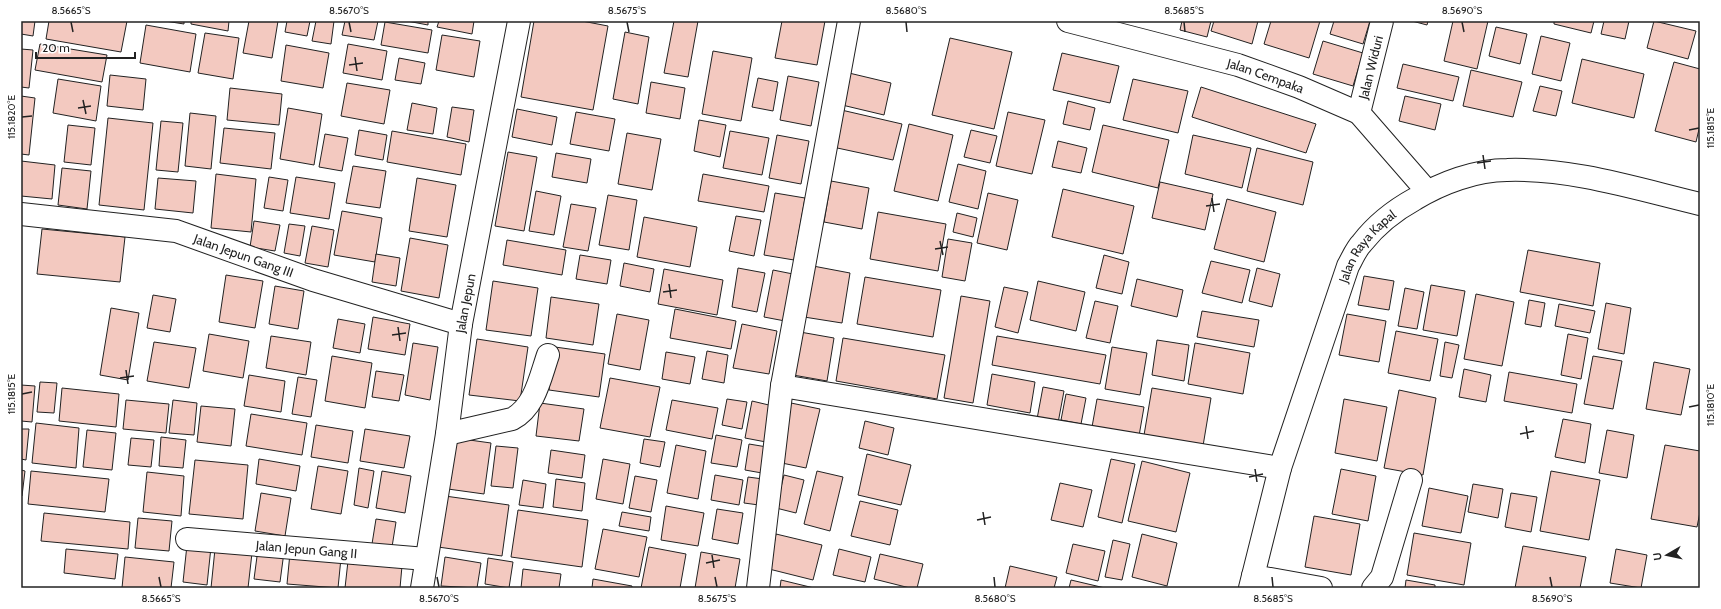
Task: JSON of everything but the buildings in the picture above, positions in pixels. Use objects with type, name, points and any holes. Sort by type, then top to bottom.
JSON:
[{"type":"main road","name":"Jalan Jepun","points":[[422,588],[447,434],[461,324],[519,21]]},
{"type":"main road","points":[[758,588],[782,386],[849,21]]},
{"type":"main road","name":"Jalan Cempaka","points":[[1068,21],[1238,65],[1299,87],[1359,113],[1427,191]]},
{"type":"main road","name":"Jalan Widuri","points":[[1359,113],[1382,21]]},
{"type":"main road","name":"Jalan Raya Kapal","points":[[1251,582],[1280,468],[1348,266],[1361,243],[1385,219],[1402,206],[1427,191],[1471,175],[1506,170],[1561,172],[1610,182],[1700,204]]},
{"type":"main road","name":"Jalan Jepun Gang III","points":[[21,214],[176,231],[313,280],[461,324]]},
{"type":"main road","points":[[447,434],[512,419],[520,415],[525,410],[538,387],[548,355]]},
{"type":"main road","points":[[782,386],[1280,468]]},
{"type":"main road","points":[[1373,588],[1382,577],[1411,480]]},
{"type":"main road","name":"Jalan Jepun Gang II","points":[[187,539],[426,559]]},
{"type":"main road","points":[[1251,582],[1321,588]]}]
